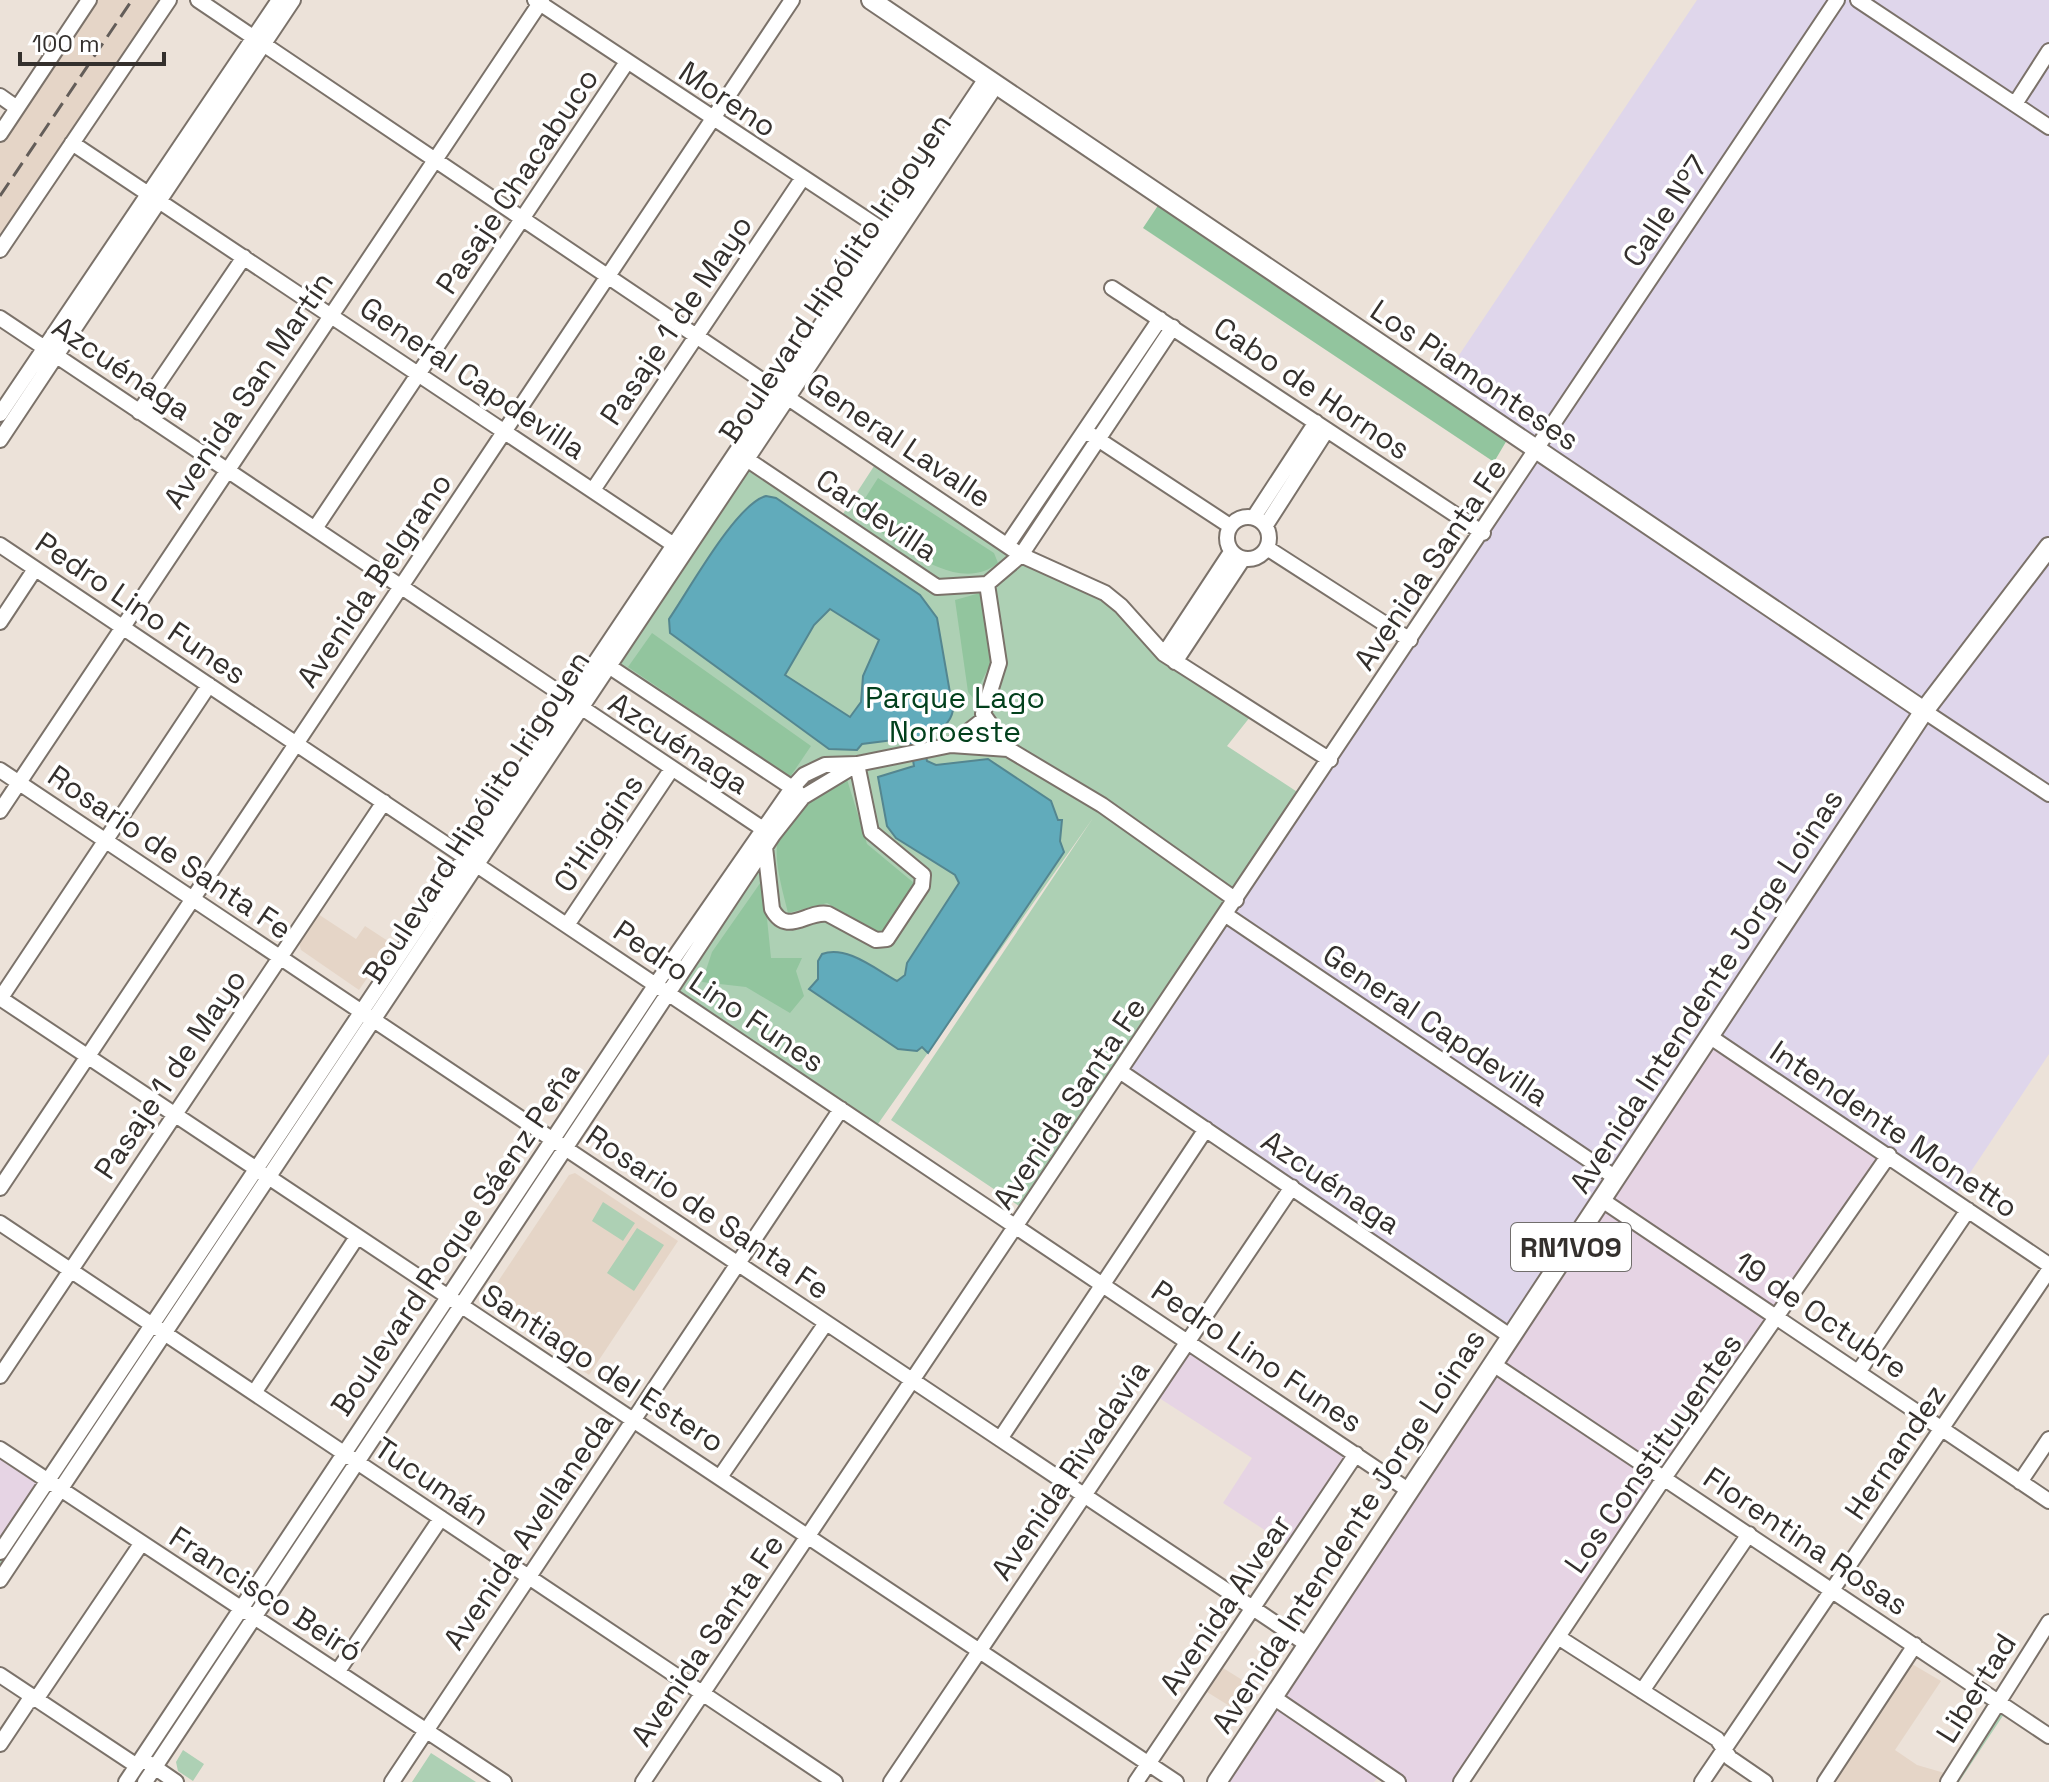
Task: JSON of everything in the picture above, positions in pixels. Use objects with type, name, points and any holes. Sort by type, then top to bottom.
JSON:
[{"type":"main road","name":"Los Piamonteses","points":[[871,0],[1924,711]]},
{"type":"main road","name":"RN1V09","points":[[1924,711],[2049,547]]},
{"type":"main road","name":"Avenida Intendente Jorge Loinas","points":[[1217,1782],[1924,711]]},
{"type":"street","points":[[0,134],[89,0]]},
{"type":"street","points":[[0,250],[169,0]]},
{"type":"street","name":"General Lavalle","points":[[198,0],[1021,555],[1105,593],[1170,658],[1330,760]]},
{"type":"street","points":[[258,42],[279,0]]},
{"type":"street","points":[[0,440],[51,352],[258,42],[293,0]]},
{"type":"street","name":"Avenida Belgrano","points":[[0,1188],[792,0]]},
{"type":"street","name":"Calle Nº7","points":[[1537,451],[1837,0]]},
{"type":"street","points":[[1858,0],[2049,127]]},
{"type":"street","name":"Moreno","points":[[539,1],[802,179],[890,234]]},
{"type":"street","name":"Avenida San Martín","points":[[0,811],[539,1]]},
{"type":"street","points":[[2015,104],[2049,51]]},
{"type":"street","name":"Pasaje Chacabuco","points":[[316,527],[627,62]]},
{"type":"street","name":"Boulevard Hipólito Irigoyen","points":[[0,1552],[158,1329],[367,1016],[465,856],[575,705],[992,80]]},
{"type":"street","points":[[0,96],[17,108]]},
{"type":"street","name":"General Capdevilla","points":[[72,143],[679,548]]},
{"type":"street","name":"Pasaje 1 de Mayo","points":[[593,490],[802,179]]},
{"type":"street","points":[[139,412],[244,257]]},
{"type":"street","name":"Cabo de Hornos","points":[[1112,288],[1483,533]]},
{"type":"street","name":"Azcuénaga","points":[[0,318],[316,527],[767,837]]},
{"type":"street","points":[[1166,323],[1092,435],[1021,555],[987,584],[999,663],[984,706],[984,719],[1008,749],[1102,805],[1236,900]]},
{"type":"street","points":[[0,414],[51,352]]},
{"type":"street","name":"Boulevard Hipólito Irigoyen","points":[[367,1016],[479,865],[575,705],[607,665],[679,548],[745,458],[783,393]]},
{"type":"street","points":[[1260,521],[1322,426]]},
{"type":"street","points":[[1092,435],[1230,526]]},
{"type":"street","points":[[1008,544],[1092,435]]},
{"type":"street","name":"Avenida Santa Fe","points":[[643,1782],[1537,451]]},
{"type":"street","name":"Cardevilla","points":[[745,458],[937,587],[987,584]]},
{"type":"street","points":[[1241,518],[1260,521],[1270,537],[1267,548],[1259,557],[1237,556],[1227,539],[1230,526],[1241,518]]},
{"type":"street","name":"Pedro Lino Funes","points":[[0,545],[1408,1490]]},
{"type":"street","points":[[1267,548],[1410,640]]},
{"type":"street","points":[[1170,658],[1237,556]]},
{"type":"street","points":[[0,622],[35,569]]},
{"type":"street","points":[[607,665],[798,792]]},
{"type":"street","points":[[0,998],[209,685]]},
{"type":"street","name":"Los Piamonteses","points":[[1924,711],[2049,794]]},
{"type":"street","points":[[951,745],[984,719]]},
{"type":"street","name":"Boulevard Roque Sáenz Peña","points":[[134,1770],[357,1462],[461,1306],[656,984],[767,837],[798,792],[804,775],[825,765],[857,764],[930,747],[951,745],[1008,749]]},
{"type":"street","points":[[767,837],[776,917],[786,923],[797,922],[819,912],[876,940],[887,939],[922,886],[923,875],[871,832],[857,764]]},
{"type":"street","name":"Rosario de Santa Fe","points":[[0,770],[1308,1645]]},
{"type":"street","name":"O'Higgins","points":[[567,925],[671,770]]},
{"type":"street","name":"Pasaje 1 de Mayo","points":[[0,1376],[384,802]]},
{"type":"street","name":"Boulevard Roque Sáenz Peña","points":[[145,1782],[344,1453],[448,1297],[669,994],[767,837]]},
{"type":"street","name":"General Capdevilla","points":[[1226,915],[1616,1178]]},
{"type":"street","name":"Santiago del Estero","points":[[0,998],[1176,1782]]},
{"type":"street","name":"Intendente Monetto","points":[[1709,1036],[1889,1155],[2049,1267]]},
{"type":"street","name":"Azcuénaga","points":[[1121,1072],[1510,1336]]},
{"type":"street","name":"Avenida Avellaneda","points":[[392,1782],[841,1109]]},
{"type":"street","points":[[1000,1439],[1206,1129]]},
{"type":"street","name":"Los Constituyentes","points":[[1461,1782],[1664,1478],[1889,1155]]},
{"type":"street","name":"Avenida Rivadavia","points":[[891,1782],[1292,1187]]},
{"type":"street","name":"19 de Octubre","points":[[1602,1200],[2049,1501]]},
{"type":"street","points":[[1859,1371],[1968,1210]]},
{"type":"street","name":"Tucumán","points":[[0,1223],[835,1782]]},
{"type":"street","points":[[254,1393],[357,1237]]},
{"type":"street","name":"Hernandez","points":[[1702,1782],[2049,1267]]},
{"type":"street","points":[[720,1477],[826,1323]]},
{"type":"street","name":"Boulevard Hipólito Irigoyen","points":[[0,1580],[60,1490],[158,1329]]},
{"type":"street","name":"Florentina Rosas","points":[[1493,1364],[2049,1736]]},
{"type":"street","points":[[2020,1482],[2049,1439]]},
{"type":"street","name":"Francisco Beiró","points":[[0,1449],[504,1782]]},
{"type":"street","name":"Avenida Alvear","points":[[1136,1782],[1356,1454]]},
{"type":"street","points":[[338,1671],[441,1518]]},
{"type":"street","points":[[1642,1691],[1749,1534]]},
{"type":"street","points":[[0,1744],[28,1702],[37,1698],[141,1544]]},
{"type":"street","name":"Libertad","points":[[1959,1782],[2004,1705],[2001,1694],[2049,1622]]},
{"type":"street","points":[[1558,1637],[1717,1739],[1723,1750],[1765,1782]]},
{"type":"street","points":[[1825,1782],[1915,1645]]},
{"type":"street","points":[[0,1675],[37,1698],[134,1770],[145,1782]]},
{"type":"street","points":[[1273,1697],[1398,1782]]},
{"type":"street","name":"Libertad","points":[[1948,1782],[2004,1705]]},
{"type":"street","points":[[134,1770],[155,1767],[176,1782]]},
{"type":"shaded area","points":[[91,0],[168,0],[0,247],[0,138]]},
{"type":"shaded area","points":[[1697,0],[2049,0],[2049,1054],[1952,1200],[1709,1036],[1510,1336],[1121,1072],[1537,451],[1439,385]]},
{"type":"shaded area","points":[[318,914],[356,939],[365,926],[391,943],[359,990],[301,950],[299,943]]},
{"type":"shaded area","points":[[1709,1036],[1889,1155],[1461,1782],[1398,1782],[1383,1772],[1374,1782],[1217,1782]]},
{"type":"shaded area","points":[[575,1173],[678,1241],[589,1375],[496,1312],[489,1295],[569,1175]]},
{"type":"shaded area","points":[[1189,1341],[1356,1454],[1294,1549],[1223,1503],[1252,1458],[1153,1394]]},
{"type":"shaded area","points":[[0,1449],[47,1482],[0,1552]]},
{"type":"shaded area","points":[[1912,1664],[1941,1681],[1895,1750],[1917,1765],[1948,1774],[1942,1782],[1834,1782]]},
{"type":"shaded area","points":[[1223,1668],[1252,1686],[1236,1710],[1207,1692]]},
{"type":"green space","points":[[1159,204],[1507,440],[1494,462],[1143,228]]},
{"type":"green space","name":"Parque Lago Noroeste","points":[[746,459],[839,520],[878,460],[1008,544],[1105,593],[1146,633],[1254,712],[1227,746],[1305,797],[1236,900],[1098,810],[1229,899],[1022,1208],[891,1120],[1093,818],[873,1131],[669,994],[803,797],[609,667],[0,1580],[0,1552],[465,856]]},
{"type":"green space","points":[[878,478],[994,553],[998,563],[981,572],[963,573],[944,569],[925,561],[855,514]]},
{"type":"green space","points":[[980,593],[993,659],[973,698],[968,692],[955,600]]},
{"type":"green space","points":[[652,633],[811,746],[790,777],[628,667]]},
{"type":"green space","points":[[845,773],[867,844],[914,883],[891,926],[878,933],[827,903],[788,913],[780,879],[777,845],[786,826]]},
{"type":"green space","points":[[747,858],[751,861],[138,1782],[131,1782]]},
{"type":"green space","points":[[763,879],[771,958],[802,958],[796,971],[804,996],[790,1013],[746,987],[702,982],[712,952]]},
{"type":"green space","points":[[603,1202],[635,1223],[623,1241],[592,1221]]},
{"type":"green space","points":[[637,1228],[664,1245],[634,1291],[607,1273]]},
{"type":"green space","points":[[2000,1702],[2008,1708],[1959,1782],[1948,1782]]},
{"type":"green space","points":[[183,1750],[204,1764],[193,1781],[178,1771],[176,1762]]},
{"type":"green space","points":[[431,1753],[476,1782],[412,1782]]},
{"type":"water","points":[[766,496],[776,498],[920,595],[937,618],[953,710],[946,724],[922,737],[927,761],[936,765],[988,759],[1051,801],[1058,820],[1062,820],[1060,841],[1064,852],[928,1053],[922,1047],[917,1051],[898,1049],[809,989],[818,979],[818,961],[822,954],[831,952],[851,955],[897,981],[905,975],[907,963],[959,883],[955,875],[896,838],[887,826],[878,777],[914,766],[909,738],[862,744],[857,750],[829,749],[670,633],[669,619],[701,569],[727,531],[754,502]],"holes":[[[830,609],[879,640],[863,676],[861,702],[850,717],[785,675],[814,625]]]},
{"type":"railway","points":[[0,196],[132,0]]}]
